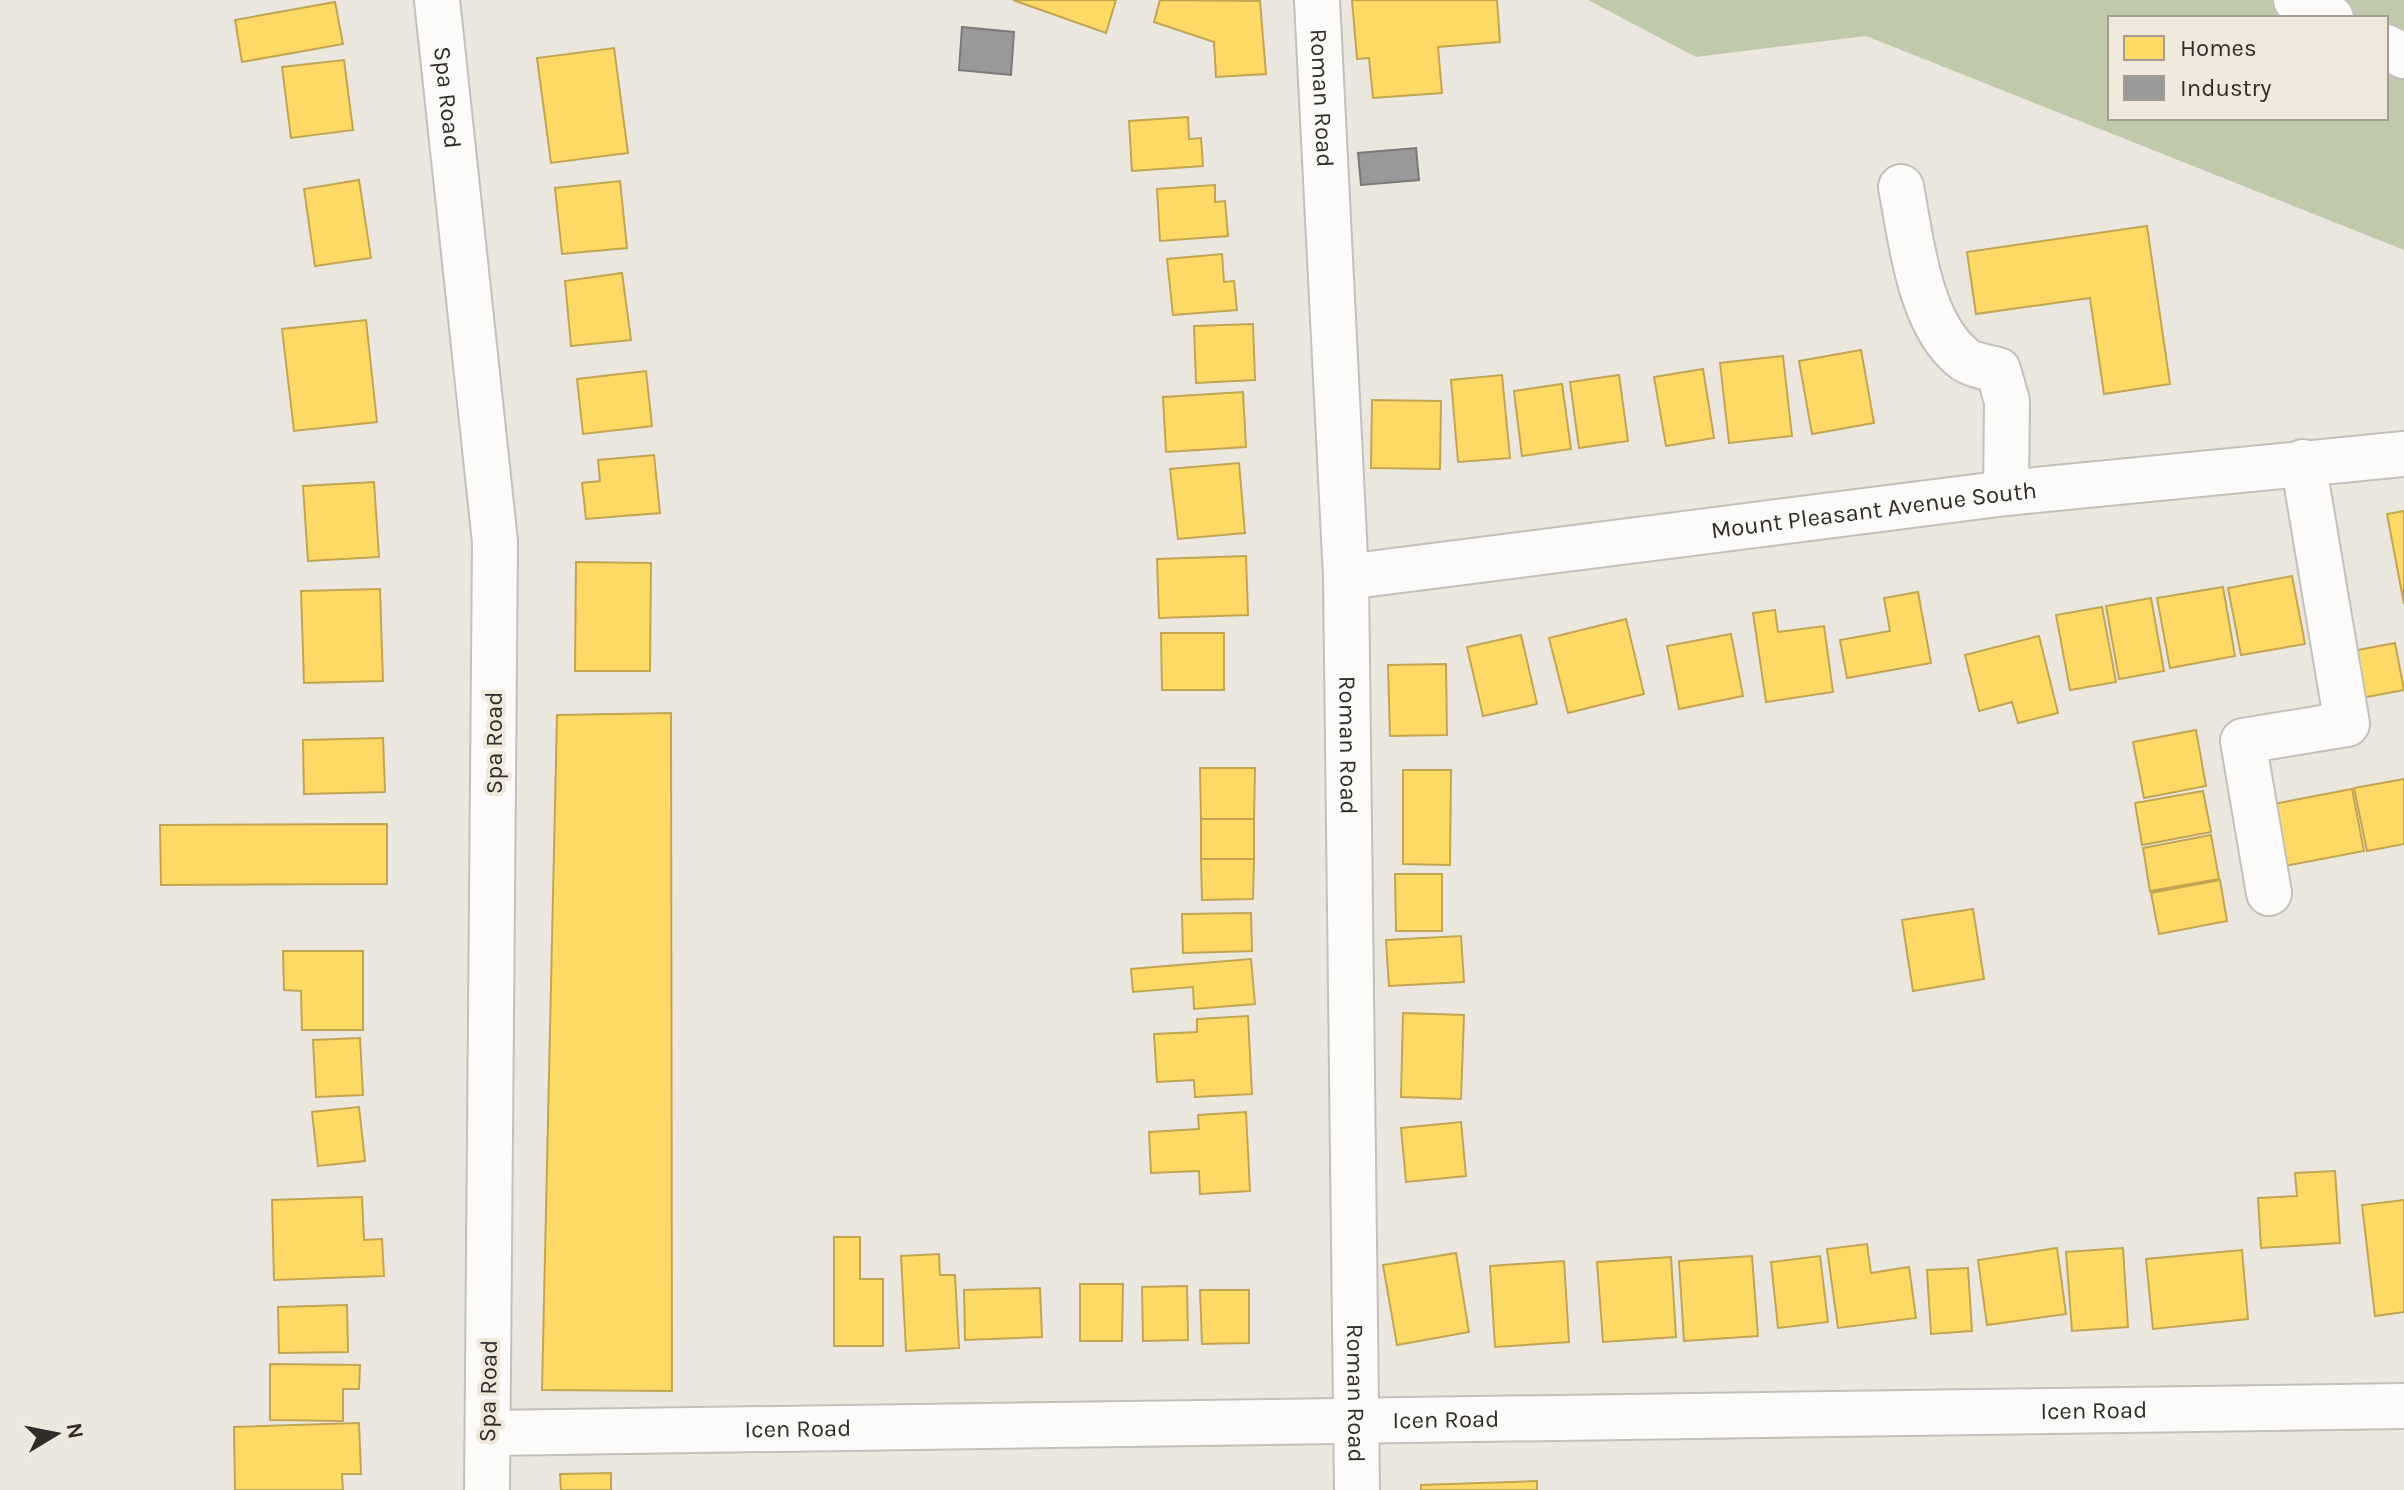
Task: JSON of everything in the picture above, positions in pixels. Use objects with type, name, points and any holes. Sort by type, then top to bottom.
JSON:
[{"type":"main road","name":"Spa Road","points":[[437,0],[495,542],[487,1490]]},
{"type":"main road","name":"Roman Road","points":[[1317,0],[1346,577],[1357,1490]]},
{"type":"main road","points":[[2296,0],[2327,16]]},
{"type":"main road","points":[[1901,187],[1915,266],[1940,333],[1965,360],[1998,370],[2007,401],[2006,493]]},
{"type":"main road","name":"Mount Pleasant Avenue South","points":[[1346,577],[2006,493],[2404,454]]},
{"type":"main road","points":[[2269,893],[2243,741],[2347,724],[2303,462]]},
{"type":"main road","name":"Icen Road","points":[[488,1433],[2404,1406]]},
{"type":"green space","points":[[1588,0],[2404,0],[2404,250],[1866,36],[1696,57]]},
{"type":"building: Homes","points":[[1013,0],[1116,0],[1106,33]]},
{"type":"building: Homes","points":[[1160,0],[1260,1],[1266,74],[1216,77],[1214,42],[1154,22]]},
{"type":"building: Homes","points":[[1352,0],[1497,0],[1500,42],[1438,47],[1442,93],[1373,98],[1369,58],[1357,59]]},
{"type":"building: Homes","points":[[335,2],[343,44],[242,62],[235,20]]},
{"type":"building: Homes","points":[[614,48],[628,153],[551,163],[537,58]]},
{"type":"building: Homes","points":[[344,60],[353,130],[291,138],[282,67]]},
{"type":"building: Homes","points":[[1188,117],[1189,139],[1201,138],[1203,166],[1132,171],[1129,121]]},
{"type":"building: Homes","points":[[359,180],[371,258],[315,266],[304,189]]},
{"type":"building: Homes","points":[[620,181],[627,248],[562,254],[555,188]]},
{"type":"building: Homes","points":[[1215,185],[1215,202],[1225,201],[1228,236],[1160,241],[1157,189]]},
{"type":"building: Homes","points":[[2147,226],[2170,384],[2104,394],[2090,298],[1976,314],[1967,252]]},
{"type":"building: Homes","points":[[1222,254],[1224,282],[1234,281],[1237,310],[1173,315],[1167,259]]},
{"type":"building: Homes","points":[[622,273],[631,340],[571,346],[565,281]]},
{"type":"building: Homes","points":[[366,320],[377,422],[294,431],[282,329]]},
{"type":"building: Homes","points":[[1253,324],[1255,380],[1196,383],[1194,326]]},
{"type":"building: Homes","points":[[1861,350],[1874,423],[1812,434],[1799,361]]},
{"type":"building: Homes","points":[[1783,356],[1792,436],[1729,443],[1720,363]]},
{"type":"building: Homes","points":[[1703,369],[1714,438],[1666,446],[1654,377]]},
{"type":"building: Homes","points":[[646,371],[652,426],[583,434],[577,379]]},
{"type":"building: Homes","points":[[1502,375],[1510,458],[1458,462],[1451,380]]},
{"type":"building: Homes","points":[[1619,375],[1628,441],[1579,448],[1570,382]]},
{"type":"building: Homes","points":[[1562,384],[1571,449],[1522,456],[1514,391]]},
{"type":"building: Homes","points":[[1243,392],[1246,447],[1166,452],[1163,397]]},
{"type":"building: Homes","points":[[1372,400],[1441,401],[1440,469],[1371,468]]},
{"type":"building: Homes","points":[[654,455],[660,513],[586,519],[582,483],[600,481],[598,460]]},
{"type":"building: Homes","points":[[1239,463],[1245,533],[1178,539],[1170,469]]},
{"type":"building: Homes","points":[[374,482],[379,557],[308,561],[303,486]]},
{"type":"building: Homes","points":[[2404,511],[2404,604],[2387,514]]},
{"type":"building: Homes","points":[[1246,556],[1248,615],[1159,618],[1157,559]]},
{"type":"building: Homes","points":[[576,562],[651,563],[650,671],[575,671]]},
{"type":"building: Homes","points":[[2292,576],[2305,644],[2241,655],[2228,588]]},
{"type":"building: Homes","points":[[2223,587],[2235,656],[2170,668],[2157,598]]},
{"type":"building: Homes","points":[[380,589],[383,681],[304,683],[301,591]]},
{"type":"building: Homes","points":[[1918,592],[1931,663],[1847,678],[1840,640],[1890,631],[1884,598]]},
{"type":"building: Homes","points":[[2151,598],[2164,671],[2119,679],[2106,606]]},
{"type":"building: Homes","points":[[2102,607],[2116,682],[2070,690],[2056,615]]},
{"type":"building: Homes","points":[[1775,610],[1778,632],[1824,626],[1833,692],[1766,702],[1753,613]]},
{"type":"building: Homes","points":[[1626,619],[1644,694],[1568,713],[1549,638]]},
{"type":"building: Homes","points":[[1161,633],[1224,633],[1224,690],[1162,690]]},
{"type":"building: Homes","points":[[1731,634],[1743,696],[1679,709],[1667,646]]},
{"type":"building: Homes","points":[[1521,635],[1537,704],[1483,716],[1467,647]]},
{"type":"building: Homes","points":[[2039,636],[2058,713],[2018,723],[2012,702],[1979,711],[1965,655]]},
{"type":"building: Homes","points":[[2395,643],[2404,690],[2356,699],[2347,652]]},
{"type":"building: Homes","points":[[1446,664],[1447,735],[1390,736],[1388,665]]},
{"type":"building: Homes","points":[[671,713],[672,1391],[542,1390],[557,715]]},
{"type":"building: Homes","points":[[2196,730],[2206,786],[2144,798],[2133,742]]},
{"type":"building: Homes","points":[[383,738],[385,792],[304,794],[303,740]]},
{"type":"building: Homes","points":[[1200,768],[1255,768],[1254,819],[1201,819]]},
{"type":"building: Homes","points":[[1403,770],[1451,770],[1450,865],[1403,864]]},
{"type":"building: Homes","points":[[2404,779],[2404,844],[2367,851],[2354,788]]},
{"type":"building: Homes","points":[[2352,789],[2364,851],[2274,868],[2263,806]]},
{"type":"building: Homes","points":[[2203,791],[2211,832],[2142,845],[2135,803]]},
{"type":"building: Homes","points":[[1201,819],[1254,819],[1254,859],[1201,859]]},
{"type":"building: Homes","points":[[387,824],[387,884],[161,885],[160,825]]},
{"type":"building: Homes","points":[[2211,835],[2219,879],[2150,891],[2143,848]]},
{"type":"building: Homes","points":[[1201,859],[1254,859],[1253,899],[1202,900]]},
{"type":"building: Homes","points":[[1395,874],[1442,874],[1442,931],[1396,931]]},
{"type":"building: Homes","points":[[2220,880],[2227,921],[2159,934],[2151,893]]},
{"type":"building: Homes","points":[[1973,909],[1984,979],[1913,991],[1902,920]]},
{"type":"building: Homes","points":[[1251,913],[1252,951],[1183,953],[1182,914]]},
{"type":"building: Homes","points":[[1461,936],[1464,982],[1389,986],[1386,940]]},
{"type":"building: Homes","points":[[283,951],[363,951],[363,1030],[302,1030],[301,991],[284,990]]},
{"type":"building: Homes","points":[[1251,959],[1255,1004],[1194,1009],[1193,987],[1133,992],[1131,969]]},
{"type":"building: Homes","points":[[1403,1013],[1464,1015],[1461,1099],[1401,1097]]},
{"type":"building: Homes","points":[[1248,1016],[1252,1094],[1195,1097],[1194,1080],[1157,1082],[1154,1034],[1197,1032],[1197,1019]]},
{"type":"building: Homes","points":[[360,1038],[363,1095],[316,1097],[313,1040]]},
{"type":"building: Homes","points":[[359,1107],[365,1161],[318,1166],[312,1112]]},
{"type":"building: Homes","points":[[1246,1112],[1250,1191],[1200,1194],[1199,1171],[1151,1173],[1149,1132],[1199,1129],[1198,1115]]},
{"type":"building: Homes","points":[[1461,1122],[1466,1176],[1406,1182],[1401,1128]]},
{"type":"building: Homes","points":[[2335,1171],[2340,1243],[2261,1248],[2258,1198],[2297,1196],[2295,1173]]},
{"type":"building: Homes","points":[[362,1197],[364,1240],[382,1239],[384,1276],[274,1280],[272,1200]]},
{"type":"building: Homes","points":[[2404,1200],[2404,1312],[2375,1316],[2362,1205]]},
{"type":"building: Homes","points":[[834,1237],[860,1237],[860,1279],[883,1279],[883,1346],[834,1346]]},
{"type":"building: Homes","points":[[1867,1244],[1871,1273],[1909,1267],[1916,1318],[1838,1328],[1827,1249]]},
{"type":"building: Homes","points":[[2057,1248],[2066,1314],[1987,1325],[1978,1260]]},
{"type":"building: Homes","points":[[2123,1248],[2128,1327],[2072,1331],[2066,1252]]},
{"type":"building: Homes","points":[[2242,1250],[2248,1319],[2153,1329],[2146,1259]]},
{"type":"building: Homes","points":[[1456,1253],[1469,1332],[1397,1345],[1383,1265]]},
{"type":"building: Homes","points":[[939,1254],[940,1275],[955,1275],[959,1348],[906,1351],[901,1256]]},
{"type":"building: Homes","points":[[1752,1256],[1758,1336],[1684,1341],[1679,1261]]},
{"type":"building: Homes","points":[[1820,1256],[1828,1322],[1778,1328],[1771,1262]]},
{"type":"building: Homes","points":[[1671,1257],[1676,1337],[1603,1342],[1597,1262]]},
{"type":"building: Homes","points":[[1564,1261],[1569,1342],[1495,1347],[1490,1266]]},
{"type":"building: Homes","points":[[1968,1268],[1972,1331],[1931,1334],[1927,1270]]},
{"type":"building: Homes","points":[[1080,1284],[1123,1284],[1122,1341],[1080,1341]]},
{"type":"building: Homes","points":[[1187,1286],[1188,1340],[1143,1341],[1142,1287]]},
{"type":"building: Homes","points":[[1040,1288],[1042,1337],[965,1340],[964,1290]]},
{"type":"building: Homes","points":[[1200,1290],[1249,1290],[1249,1343],[1202,1344]]},
{"type":"building: Homes","points":[[347,1305],[348,1352],[279,1353],[278,1307]]},
{"type":"building: Homes","points":[[270,1364],[360,1365],[359,1389],[343,1389],[343,1421],[270,1420]]},
{"type":"building: Homes","points":[[359,1423],[361,1474],[342,1474],[343,1490],[235,1490],[234,1427]]},
{"type":"building: Homes","points":[[611,1473],[611,1490],[561,1490],[560,1474]]},
{"type":"building: Homes","points":[[1537,1481],[1537,1490],[1421,1490],[1421,1485]]},
{"type":"building: Industry","points":[[962,27],[1014,32],[1011,75],[959,70]]},
{"type":"building: Industry","points":[[1416,148],[1419,180],[1361,185],[1358,153]]}]
